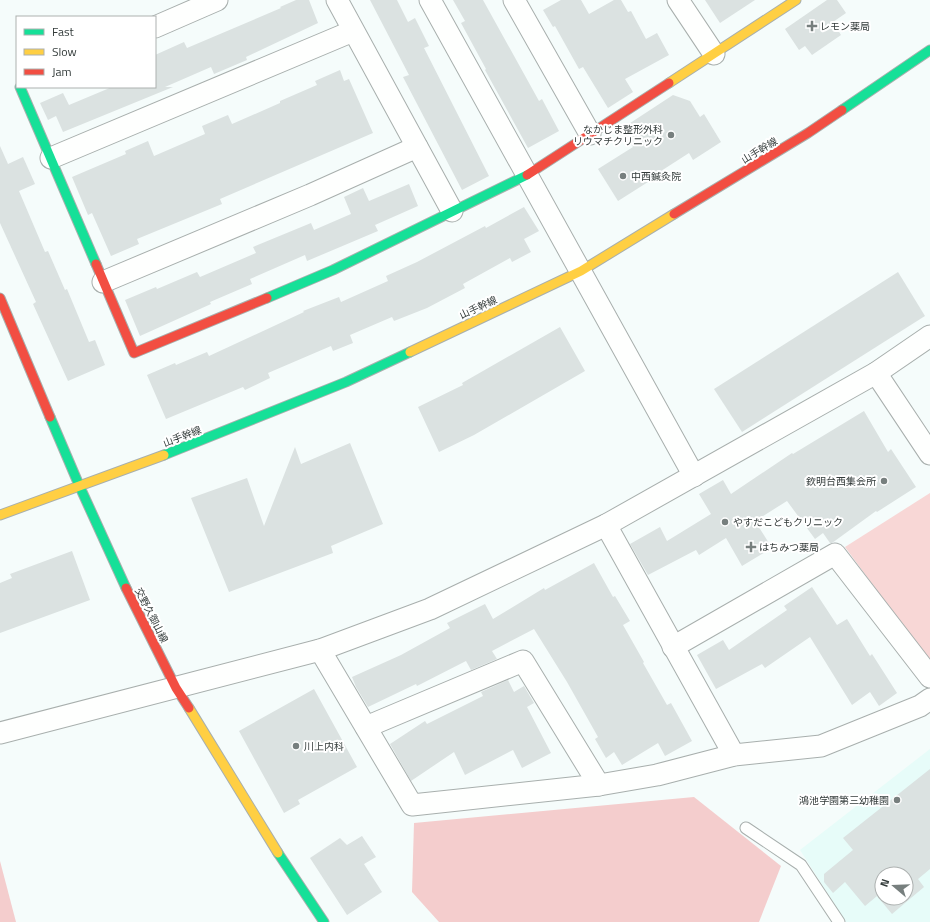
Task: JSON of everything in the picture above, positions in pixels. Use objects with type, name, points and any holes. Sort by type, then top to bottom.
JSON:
[{"type":"street","points":[[156,26],[190,5],[216,0]]},
{"type":"street","points":[[336,0],[452,211]]},
{"type":"street","points":[[430,0],[694,476]]},
{"type":"street","points":[[514,0],[590,134]]},
{"type":"street","points":[[678,0],[714,54]]},
{"type":"street","points":[[20,88],[134,353],[333,270],[528,175],[796,0]]},
{"type":"street","points":[[51,158],[354,31]]},
{"type":"street","name":"山手幹線","points":[[0,515],[174,452],[346,382],[581,270],[808,133],[930,50]]},
{"type":"street","points":[[104,282],[310,195],[417,147]]},
{"type":"street","name":"交野久御山線","points":[[0,298],[79,486],[124,583],[176,688],[301,890],[324,922]]},
{"type":"street","points":[[0,733],[320,650],[430,609],[606,525],[876,373],[930,336]]},
{"type":"street","points":[[876,373],[930,454]]},
{"type":"street","points":[[606,525],[734,755]]},
{"type":"street","points":[[673,647],[835,554],[930,677]]},
{"type":"street","points":[[320,650],[412,805],[599,785],[657,775],[734,755],[821,746],[920,706],[930,699]]},
{"type":"street","points":[[366,727],[523,661],[599,785]]},
{"type":"lane","points":[[746,828],[801,865],[839,922]]},
{"type":"shaded area","points":[[930,493],[930,663],[845,547]]},
{"type":"shaded area","name":"鴻池学園第三幼稚園","points":[[930,749],[930,922],[846,922],[800,850]]},
{"type":"shaded area","points":[[694,797],[781,866],[759,922],[439,922],[412,892],[414,823]]},
{"type":"shaded area","points":[[0,861],[16,922],[0,922]]},
{"type":"building","points":[[296,0],[309,0],[318,23],[246,57],[247,60],[214,74],[211,67],[165,87],[173,87],[63,132],[56,116],[48,120],[40,103],[63,93],[69,105],[110,88],[156,88],[156,55],[184,42],[187,48],[281,8],[280,7]]},
{"type":"building","points":[[370,0],[397,0],[408,22],[415,18],[429,46],[424,48],[489,176],[462,190],[403,77],[409,75]]},
{"type":"building","points":[[453,0],[483,0],[539,101],[542,99],[559,131],[528,148],[461,23],[465,21]]},
{"type":"building","points":[[561,0],[581,0],[589,14],[614,0],[621,0],[628,12],[631,11],[646,39],[657,33],[669,55],[625,79],[633,92],[608,108],[583,67],[579,69],[555,26],[553,27],[543,10]]},
{"type":"building","points":[[705,0],[755,0],[720,23]]},
{"type":"building","name":"レモン薬局","points":[[827,0],[837,0],[846,13],[833,22],[841,35],[812,55],[805,46],[799,50],[785,29]]},
{"type":"building","points":[[340,70],[344,81],[349,79],[373,133],[220,199],[222,204],[137,239],[139,244],[111,256],[92,213],[88,215],[72,177],[126,154],[125,151],[148,141],[154,156],[205,134],[202,126],[228,115],[232,124],[317,85],[315,81]]},
{"type":"building","name":"なかじま整形外科 リウマチクリニック","points":[[673,95],[690,101],[700,117],[704,114],[721,142],[693,160],[689,153],[618,201],[598,169],[633,147],[621,129]]},
{"type":"building","points":[[0,146],[8,164],[23,157],[35,184],[19,191],[45,252],[48,251],[65,290],[67,289],[89,342],[95,340],[105,365],[68,381],[33,304],[36,302],[0,223]]},
{"type":"building","points":[[409,184],[418,206],[375,225],[378,231],[307,261],[305,255],[250,279],[252,284],[210,302],[211,304],[140,336],[125,300],[156,287],[157,289],[197,272],[200,277],[256,253],[253,247],[311,223],[314,230],[351,214],[344,197],[363,188],[369,201]]},
{"type":"building","points":[[524,207],[539,231],[524,239],[531,252],[512,262],[510,258],[463,284],[465,288],[427,308],[394,321],[392,317],[350,335],[353,343],[333,351],[331,346],[268,373],[270,378],[245,390],[243,387],[166,419],[147,375],[207,352],[209,356],[304,312],[303,311],[339,297],[341,302],[388,281],[386,276],[417,262],[485,226],[486,228]]},
{"type":"building","points":[[898,272],[925,316],[742,432],[714,389]]},
{"type":"building","points":[[560,327],[585,371],[474,435],[439,452],[418,407],[463,385],[462,383]]},
{"type":"building","points":[[864,411],[888,452],[891,449],[916,487],[877,512],[876,511],[832,543],[830,543],[823,533],[815,539],[787,501],[755,521],[772,548],[742,566],[726,538],[699,555],[696,550],[648,575],[630,544],[660,527],[667,541],[711,514],[699,494],[723,480],[731,494],[792,453],[793,454]]},
{"type":"building","points":[[350,443],[383,524],[331,546],[333,553],[229,592],[191,498],[247,478],[264,526],[295,447],[301,464]]},
{"type":"building","points":[[72,551],[90,600],[0,633],[0,583],[12,578],[10,574]]},
{"type":"building","points":[[594,563],[613,597],[615,596],[630,621],[623,625],[644,662],[643,663],[667,705],[671,703],[692,741],[665,756],[658,743],[622,765],[614,752],[606,758],[595,739],[598,737],[567,682],[534,629],[492,651],[497,659],[471,670],[466,661],[417,686],[416,684],[368,707],[356,687],[352,677],[401,655],[450,628],[447,623],[485,604],[493,619],[544,588],[545,590]]},
{"type":"building","points":[[812,587],[837,625],[847,619],[870,656],[872,654],[897,693],[879,706],[870,692],[852,705],[810,637],[765,668],[762,664],[716,689],[697,655],[723,640],[729,650],[787,610],[784,606]]},
{"type":"building","points":[[508,680],[514,692],[524,686],[534,703],[527,707],[551,753],[522,768],[513,750],[465,775],[454,752],[411,781],[390,744],[425,721],[427,724],[483,696],[481,692]]},
{"type":"building","name":"川上内科","points":[[314,689],[357,767],[298,800],[300,804],[284,813],[239,731]]},
{"type":"building","points":[[930,769],[930,869],[918,879],[924,887],[914,895],[914,866],[874,866],[874,898],[865,906],[845,882],[833,893],[824,882],[824,874],[853,850],[843,838]]},
{"type":"building","points":[[362,836],[376,857],[364,864],[382,892],[347,915],[310,858],[340,838],[347,845]]},
{"type":"building","points":[[885,906],[901,906],[892,914]]},
{"type":"traffic: fast","points":[[842,110],[930,50]]},
{"type":"traffic: fast","points":[[20,88],[96,264]]},
{"type":"traffic: fast","points":[[267,298],[333,270],[527,175]]},
{"type":"traffic: fast","points":[[164,455],[346,382],[410,352]]},
{"type":"traffic: fast","points":[[50,417],[126,588]]},
{"type":"traffic: fast","points":[[278,853],[324,922]]},
{"type":"traffic: slow","points":[[669,83],[796,0]]},
{"type":"traffic: slow","points":[[410,352],[581,271],[674,214]]},
{"type":"traffic: slow","points":[[0,515],[164,455]]},
{"type":"traffic: slow","points":[[189,708],[278,853]]},
{"type":"traffic: jam","points":[[527,175],[669,83]]},
{"type":"traffic: jam","points":[[674,214],[808,133],[842,110]]},
{"type":"traffic: jam","points":[[96,264],[134,353],[267,298]]},
{"type":"traffic: jam","points":[[0,298],[50,417]]},
{"type":"traffic: jam","points":[[126,588],[176,688],[189,708]]},
{"type":"place","name":"レモン薬局","points":[[812,26]]},
{"type":"place","name":"なかじま整形外科 リウマチクリニック","points":[[671,135]]},
{"type":"place","name":"中西鍼灸院","points":[[623,176]]},
{"type":"place","name":"欽明台西集会所","points":[[884,481]]},
{"type":"place","name":"やすだこどもクリニック","points":[[725,522]]},
{"type":"place","name":"はちみつ薬局","points":[[751,547]]},
{"type":"place","name":"川上内科","points":[[296,746]]},
{"type":"place","name":"鴻池学園第三幼稚園","points":[[897,800]]}]
